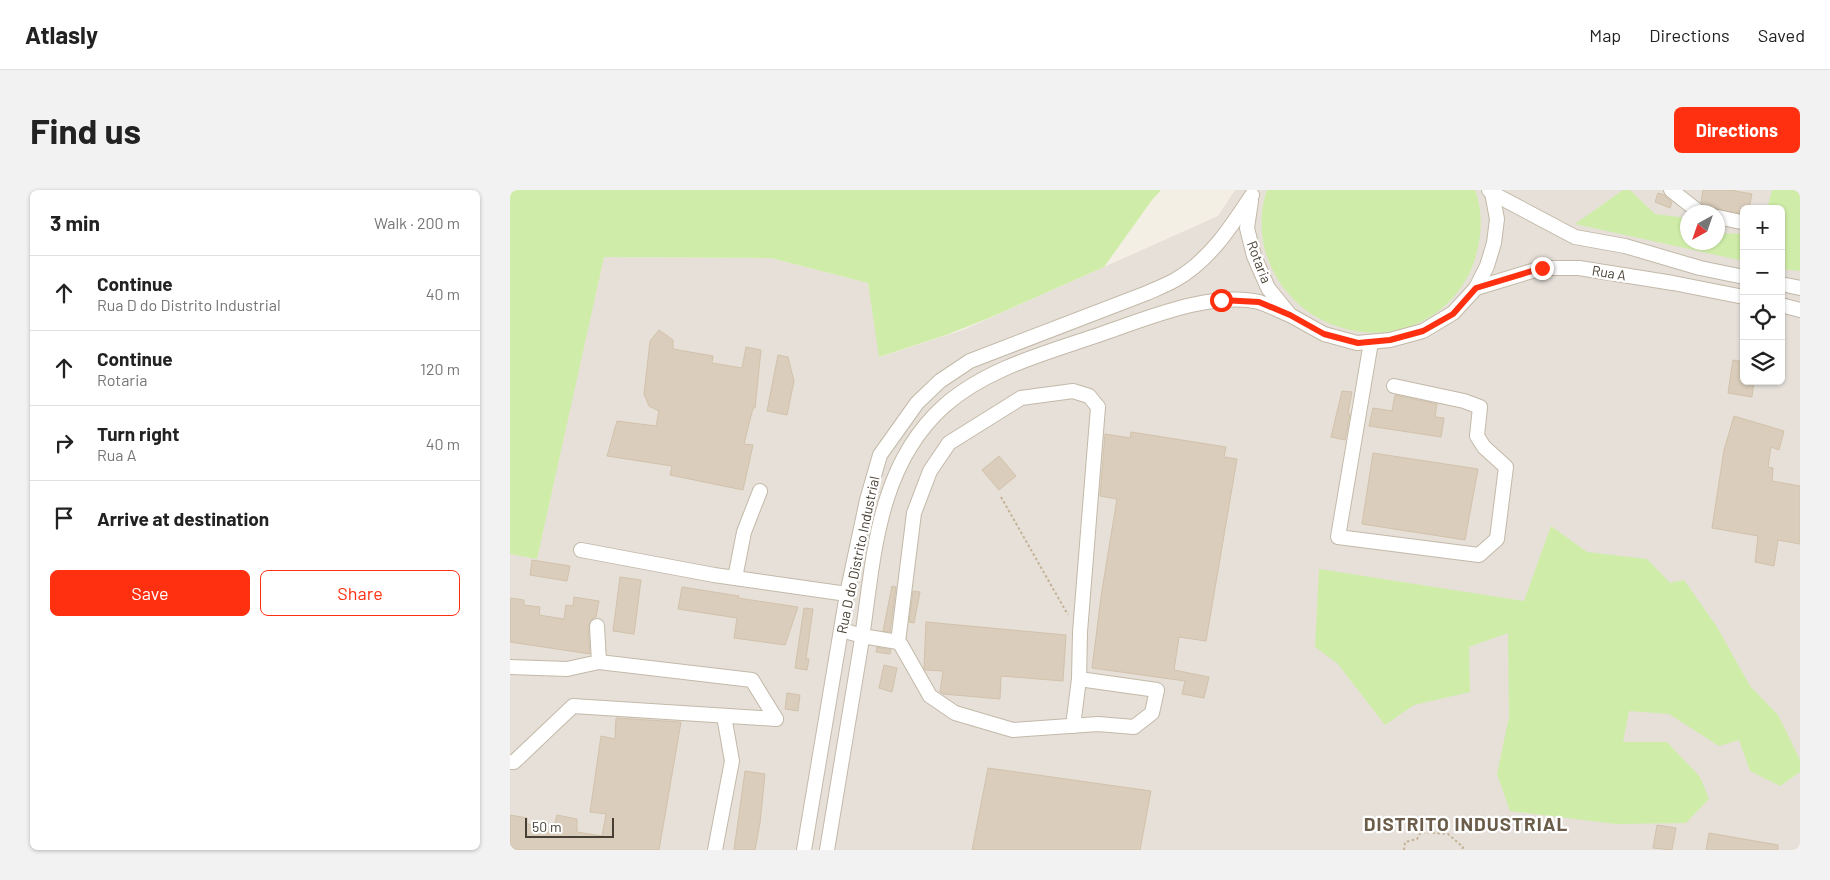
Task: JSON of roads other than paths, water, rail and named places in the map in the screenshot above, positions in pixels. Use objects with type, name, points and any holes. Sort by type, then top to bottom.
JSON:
[{"type":"street","points":[[1671,190],[1690,205]]},
{"type":"street","name":"Rua A","points":[[1491,192],[1575,236],[1625,246],[1700,268],[1740,276]]},
{"type":"street","name":"Rotaria","points":[[1253,193],[1247,228],[1254,256],[1268,288],[1290,315],[1324,334],[1358,343],[1390,340],[1423,331],[1453,314],[1476,288],[1487,266],[1494,243],[1496,219],[1491,192]]},
{"type":"street","name":"Rua D do Distrito Industrial","points":[[804,850],[848,594],[867,500],[880,455],[917,402],[940,381],[970,361],[1147,293],[1175,280],[1214,248],[1230,229],[1253,193]]},
{"type":"street","points":[[1725,219],[1740,222]]},
{"type":"street","name":"Rua A","points":[[1476,288],[1542,268],[1579,268],[1740,296]]},
{"type":"street","points":[[1785,285],[1800,288]]},
{"type":"street","name":"Rua D do Distrito Industrial","points":[[828,850],[876,538],[886,496],[910,448],[926,424],[945,405],[971,386],[1011,366],[1166,312],[1221,300],[1259,302],[1290,315]]},
{"type":"street","points":[[1785,306],[1800,310]]},
{"type":"street","points":[[1371,342],[1338,537],[1479,555],[1497,539],[1506,467],[1484,447],[1477,436],[1480,407],[1464,400],[1394,386]]},
{"type":"street","points":[[1073,726],[1079,678],[1080,632],[1098,407],[1089,396],[1073,390],[1021,398],[949,443],[930,471],[914,513],[898,642],[930,696],[955,713],[1013,730],[1073,726],[1098,724],[1134,727],[1152,713],[1157,690],[1079,678]]},
{"type":"street","points":[[735,578],[744,532],[760,491]]},
{"type":"street","points":[[581,550],[735,578],[848,594]]},
{"type":"street","points":[[597,626],[599,662]]},
{"type":"street","points":[[842,630],[862,636],[898,642]]},
{"type":"street","points":[[510,667],[567,669],[599,662],[752,680],[776,719],[573,706],[514,762],[510,762]]},
{"type":"street","points":[[715,850],[732,762],[724,716]]},
{"type":"district","name":"DISTRITO INDUSTRIAL","points":[[1466,824]]}]
